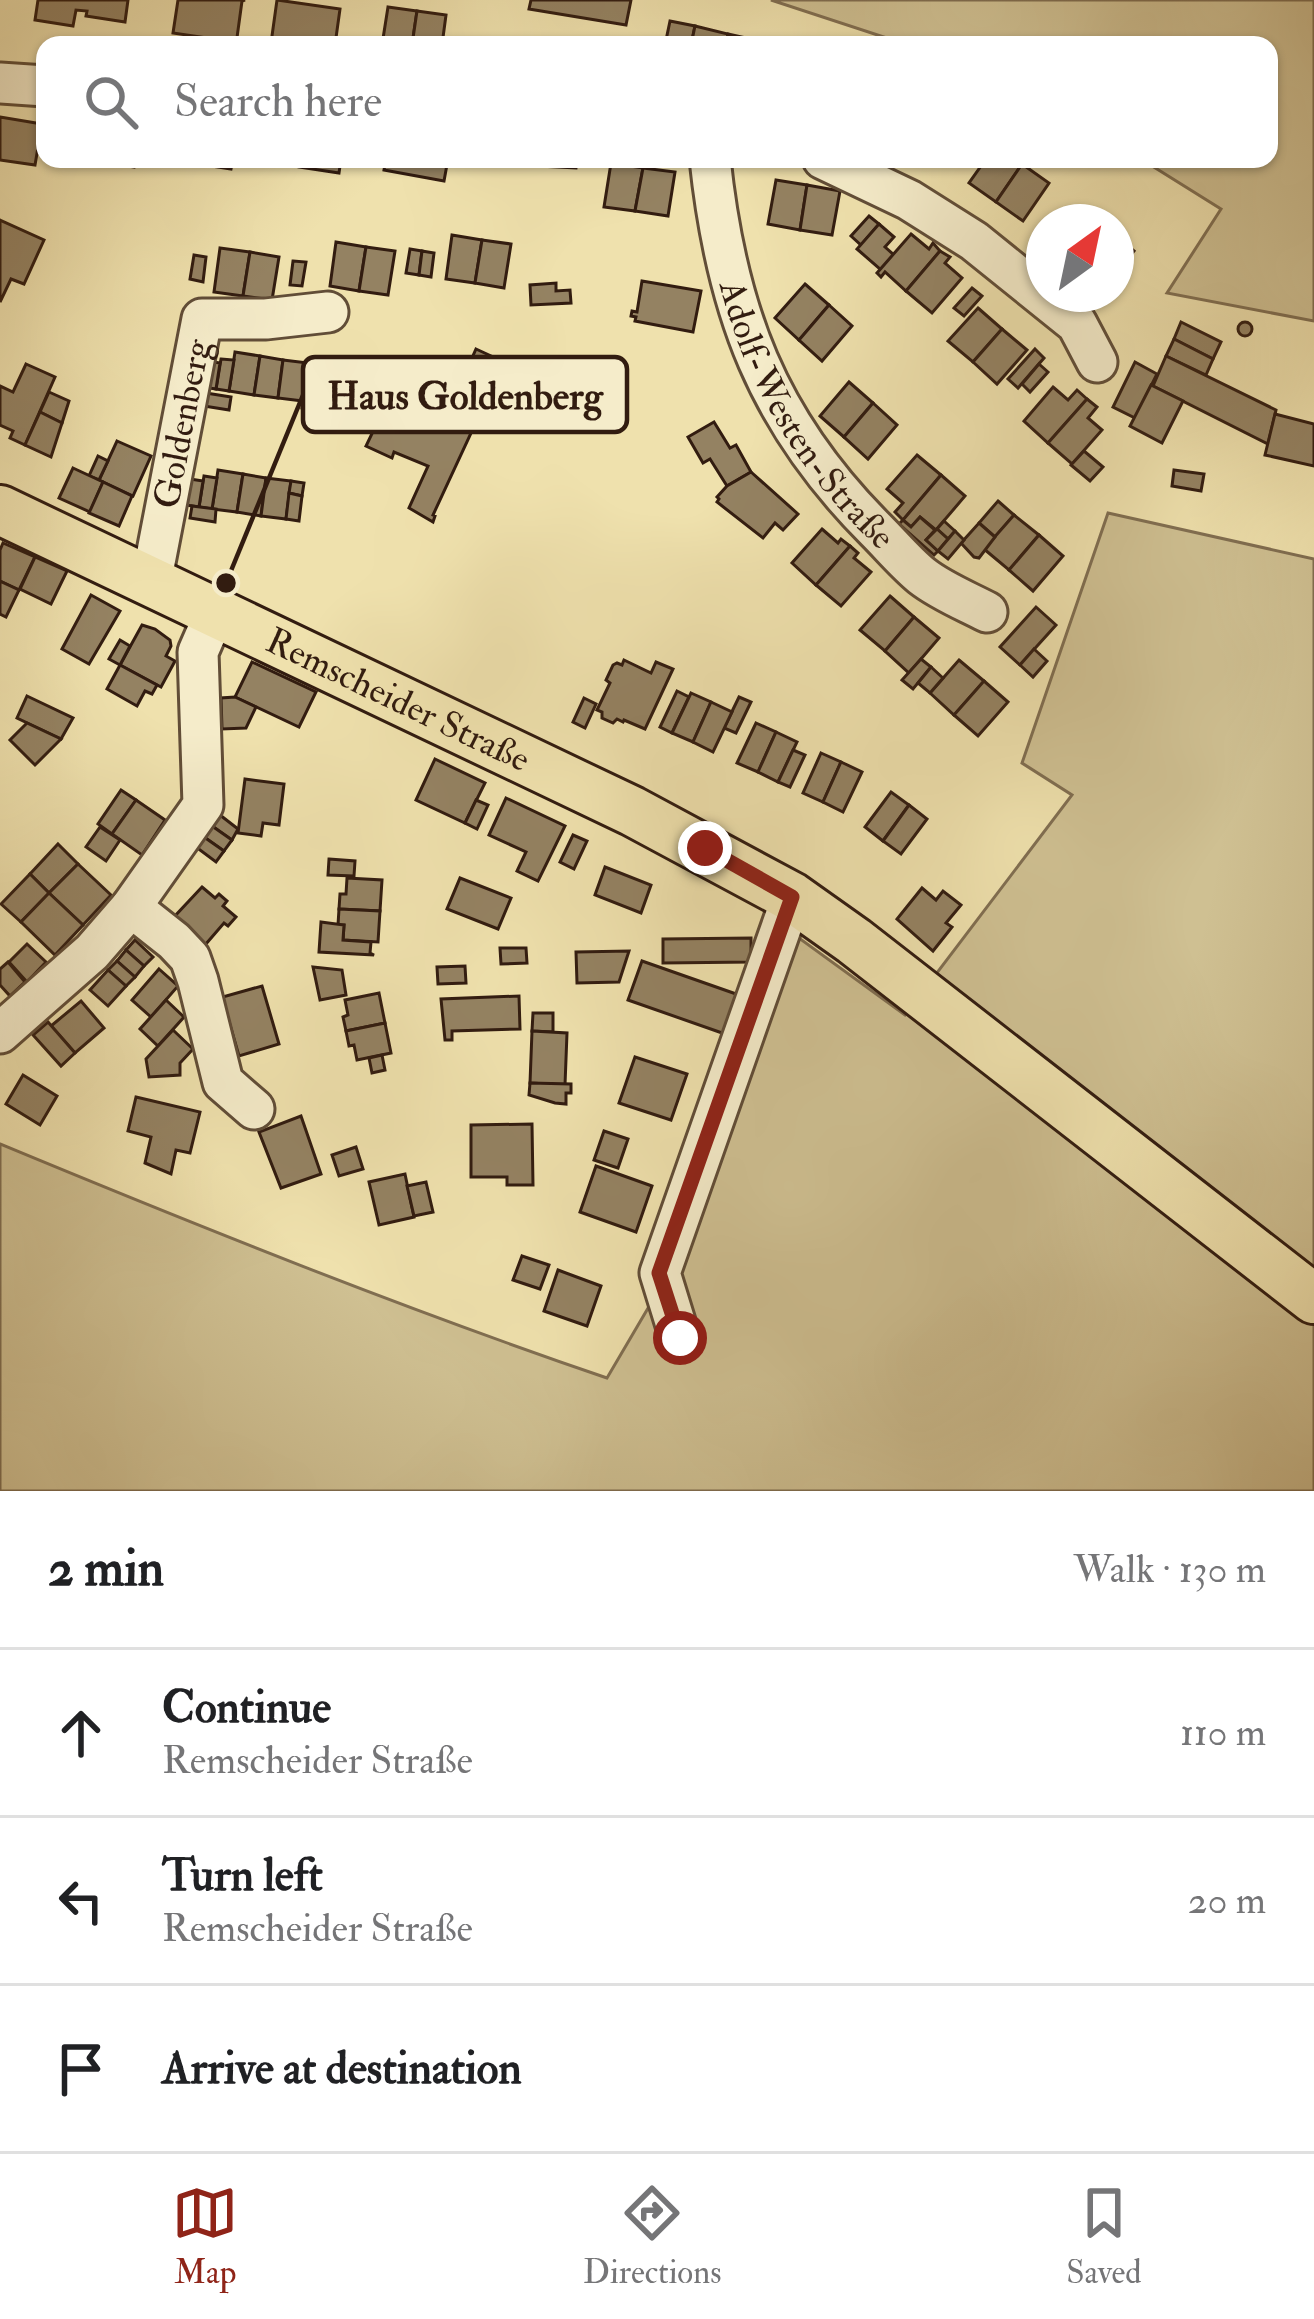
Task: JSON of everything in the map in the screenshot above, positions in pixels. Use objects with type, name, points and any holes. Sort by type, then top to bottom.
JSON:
[{"type":"main road","name":"Remscheider Straße","points":[[0,510],[632,811],[792,897],[1314,1299]]},
{"type":"street","points":[[0,82],[36,85]]},
{"type":"street","name":"Adolf-Westen-Straße","points":[[711,168],[722,243],[753,349],[802,445],[842,496],[924,578],[987,612]]},
{"type":"street","points":[[843,168],[909,200],[974,241],[1076,324],[1097,362]]},
{"type":"street","name":"Goldenberg","points":[[151,583],[202,319],[328,312]]},
{"type":"street","points":[[0,1033],[92,952],[131,908],[203,805],[197,652],[215,613]]},
{"type":"street","points":[[680,1338],[659,1273],[792,897]]},
{"type":"street","points":[[131,908],[190,958],[223,1082],[254,1109]]},
{"type":"shaded area","points":[[771,0],[1314,0],[1314,321],[1167,293],[1221,209],[1155,168],[1278,168],[1278,36],[881,36]]},
{"type":"shaded area","points":[[1108,513],[1314,559],[1314,1491],[0,1491],[0,1144],[302,1266],[607,1378],[661,1286],[799,938],[905,1015],[1072,795],[1022,763]]},
{"type":"building","points":[[38,0],[128,0],[125,22],[76,10],[73,26],[35,20]]},
{"type":"building","points":[[178,0],[245,0],[237,36],[173,33]]},
{"type":"building","points":[[277,0],[340,9],[336,36],[272,36]]},
{"type":"building","points":[[531,0],[631,0],[626,25],[529,9]]},
{"type":"building","points":[[388,7],[417,11],[413,36],[383,36]]},
{"type":"building","points":[[417,11],[446,15],[443,36],[413,36]]},
{"type":"building","points":[[670,21],[695,26],[693,36],[667,36]]},
{"type":"building","points":[[695,26],[728,34],[728,36],[693,36]]},
{"type":"building","points":[[0,117],[36,123],[35,165],[0,160]]},
{"type":"building","points":[[384,168],[446,168],[444,181]]},
{"type":"building","points":[[610,168],[643,168],[635,211],[604,207]]},
{"type":"building","points":[[643,168],[675,172],[668,216],[635,211]]},
{"type":"building","points":[[980,168],[1019,168],[996,202],[969,183]]},
{"type":"building","points":[[1019,168],[1028,168],[1049,183],[1035,204],[1026,204],[1023,221],[996,202]]},
{"type":"building","points":[[776,180],[807,185],[800,230],[768,224]]},
{"type":"building","points":[[807,185],[840,191],[832,235],[800,230]]},
{"type":"building","points":[[869,216],[879,224],[861,245],[851,236]]},
{"type":"building","points":[[0,220],[44,240],[24,284],[11,279],[0,302]]},
{"type":"building","points":[[879,224],[894,237],[885,247],[894,255],[881,270],[857,249]]},
{"type":"building","points":[[911,234],[929,249],[933,243],[940,251],[906,291],[885,272],[881,277],[877,273]]},
{"type":"building","points":[[452,235],[482,240],[475,283],[446,279]]},
{"type":"building","points":[[482,240],[511,244],[504,288],[475,283]]},
{"type":"building","points":[[336,242],[366,247],[359,291],[330,286]]},
{"type":"building","points":[[366,247],[395,251],[388,295],[359,291]]},
{"type":"building","points":[[220,248],[250,252],[243,296],[214,292]]},
{"type":"building","points":[[410,249],[422,251],[419,275],[406,273]]},
{"type":"building","points":[[422,251],[434,253],[431,277],[419,275]]},
{"type":"building","points":[[940,251],[950,257],[945,263],[962,278],[932,313],[906,291]]},
{"type":"building","points":[[250,252],[279,257],[272,300],[243,296]]},
{"type":"building","points":[[194,255],[206,257],[203,282],[190,279]]},
{"type":"building","points":[[293,261],[306,262],[302,286],[290,285]]},
{"type":"building","points":[[642,281],[701,291],[693,332],[635,321],[631,316],[632,311],[637,312]]},
{"type":"building","points":[[556,283],[556,291],[570,290],[571,303],[531,305],[530,285]]},
{"type":"building","points":[[805,284],[829,305],[799,340],[775,318]]},
{"type":"building","points":[[972,288],[982,296],[964,316],[954,308]]},
{"type":"building","points":[[829,305],[852,326],[822,361],[799,340]]},
{"type":"building","points":[[978,308],[1002,329],[973,362],[948,341]]},
{"type":"building","points":[[1181,322],[1221,342],[1213,359],[1174,339]]},
{"type":"building","points":[[1245,322],[1252,329],[1245,336],[1238,329]]},
{"type":"building","points":[[1002,329],[1027,350],[997,384],[973,362]]},
{"type":"building","points":[[1174,339],[1213,359],[1206,375],[1166,356]]},
{"type":"building","points":[[476,349],[504,362],[433,522],[409,508],[428,466],[366,446],[390,396],[444,421]]},
{"type":"building","points":[[1035,349],[1044,358],[1018,388],[1008,379]]},
{"type":"building","points":[[235,352],[260,356],[254,395],[229,391]]},
{"type":"building","points":[[260,356],[283,360],[278,398],[254,395]]},
{"type":"building","points":[[1166,356],[1276,410],[1268,444],[1153,386]]},
{"type":"building","points":[[221,359],[234,360],[229,391],[216,389]]},
{"type":"building","points":[[283,360],[308,363],[303,401],[278,398]]},
{"type":"building","points":[[207,361],[220,363],[216,389],[203,387]]},
{"type":"building","points":[[1135,362],[1157,374],[1135,418],[1113,407]]},
{"type":"building","points":[[26,364],[55,377],[25,445],[10,438],[13,431],[0,425],[0,386],[13,392]]},
{"type":"building","points":[[1039,364],[1048,372],[1030,392],[1022,384]]},
{"type":"building","points":[[306,378],[319,380],[315,410],[302,408]]},
{"type":"building","points":[[849,382],[873,403],[844,437],[820,416]]},
{"type":"building","points":[[1151,385],[1183,401],[1162,443],[1130,426]]},
{"type":"building","points":[[1053,387],[1068,400],[1077,390],[1087,399],[1048,443],[1024,421]]},
{"type":"building","points":[[49,392],[69,401],[62,423],[40,412]]},
{"type":"building","points":[[206,393],[231,397],[229,410],[204,406]]},
{"type":"building","points":[[1087,399],[1097,407],[1088,418],[1102,430],[1072,464],[1048,443]]},
{"type":"building","points":[[873,403],[897,425],[868,459],[844,437]]},
{"type":"building","points":[[40,412],[62,423],[51,457],[25,445]]},
{"type":"building","points":[[1275,414],[1314,424],[1314,466],[1265,455]]},
{"type":"building","points":[[714,422],[730,448],[736,445],[751,472],[727,486],[710,459],[703,463],[688,437]]},
{"type":"building","points":[[117,441],[151,456],[133,496],[99,480]]},
{"type":"building","points":[[1084,451],[1103,467],[1090,481],[1071,465]]},
{"type":"building","points":[[917,455],[941,475],[903,520],[895,512],[903,503],[887,489]]},
{"type":"building","points":[[98,456],[108,461],[99,480],[89,476]]},
{"type":"building","points":[[73,468],[103,482],[90,512],[59,498]]},
{"type":"building","points":[[218,470],[243,474],[237,512],[212,509]]},
{"type":"building","points":[[1174,470],[1204,474],[1201,491],[1172,486]]},
{"type":"building","points":[[751,472],[798,514],[783,530],[775,523],[763,538],[717,502],[727,486]]},
{"type":"building","points":[[243,474],[266,478],[261,516],[237,512]]},
{"type":"building","points":[[941,475],[965,496],[936,530],[920,517],[911,527],[903,520]]},
{"type":"building","points":[[204,476],[217,478],[212,509],[199,507]]},
{"type":"building","points":[[266,478],[291,481],[286,519],[261,516]]},
{"type":"building","points":[[190,479],[203,481],[199,507],[186,505]]},
{"type":"building","points":[[291,481],[304,483],[302,496],[289,493]]},
{"type":"building","points":[[103,482],[132,496],[119,526],[89,513]]},
{"type":"building","points":[[289,493],[302,496],[299,521],[286,519]]},
{"type":"building","points":[[998,501],[1014,515],[995,537],[979,523]]},
{"type":"building","points":[[192,506],[216,509],[215,522],[190,518]]},
{"type":"building","points":[[1014,515],[1039,535],[1009,570],[984,549]]},
{"type":"building","points":[[920,517],[935,530],[926,540],[938,551],[934,555],[899,524],[903,520],[911,527]]},
{"type":"building","points":[[944,521],[955,531],[948,539],[937,529]]},
{"type":"building","points":[[979,523],[995,537],[979,558],[961,543]]},
{"type":"building","points":[[822,529],[838,543],[841,539],[850,546],[816,585],[792,563]]},
{"type":"building","points":[[937,529],[948,539],[938,551],[926,540]]},
{"type":"building","points":[[955,531],[964,540],[948,559],[938,551]]},
{"type":"building","points":[[1039,535],[1063,556],[1033,591],[1009,570]]},
{"type":"building","points":[[3,543],[35,557],[19,590],[0,581]]},
{"type":"building","points":[[850,546],[858,553],[854,558],[871,572],[841,606],[816,585]]},
{"type":"building","points":[[35,557],[67,571],[51,604],[20,589]]},
{"type":"building","points":[[0,581],[19,590],[6,617],[0,614]]},
{"type":"building","points":[[91,595],[120,611],[89,664],[62,649]]},
{"type":"building","points":[[890,596],[914,617],[885,651],[860,630]]},
{"type":"building","points":[[1036,607],[1056,625],[1020,665],[1000,647]]},
{"type":"building","points":[[914,617],[939,638],[909,673],[885,651]]},
{"type":"building","points":[[142,625],[170,640],[166,656],[175,661],[161,687],[120,665]]},
{"type":"building","points":[[120,640],[130,646],[120,665],[109,659]]},
{"type":"building","points":[[1034,649],[1047,661],[1033,677],[1020,665]]},
{"type":"building","points":[[921,659],[931,667],[913,689],[902,680]]},
{"type":"building","points":[[624,660],[651,673],[656,662],[673,669],[645,729],[624,720],[613,723],[597,710],[613,665],[622,665]]},
{"type":"building","points":[[959,660],[984,681],[954,715],[930,693]]},
{"type":"building","points":[[252,662],[316,692],[299,727],[235,697]]},
{"type":"building","points":[[120,665],[157,685],[152,694],[145,691],[137,706],[107,689]]},
{"type":"building","points":[[931,667],[943,678],[930,693],[918,683]]},
{"type":"building","points":[[984,681],[1008,702],[978,736],[954,715]]},
{"type":"building","points":[[677,691],[689,697],[672,733],[660,727]]},
{"type":"building","points":[[691,693],[711,702],[693,742],[672,733]]},
{"type":"building","points":[[27,696],[73,718],[61,739],[17,718]]},
{"type":"building","points":[[235,697],[256,707],[246,728],[222,729],[221,698]]},
{"type":"building","points":[[739,697],[751,702],[736,733],[724,728]]},
{"type":"building","points":[[584,698],[596,704],[585,728],[573,722]]},
{"type":"building","points":[[711,702],[732,712],[713,752],[693,742]]},
{"type":"building","points":[[27,723],[61,739],[35,765],[10,740]]},
{"type":"building","points":[[756,723],[776,732],[758,772],[737,763]]},
{"type":"building","points":[[776,732],[797,742],[778,782],[758,772]]},
{"type":"building","points":[[793,750],[805,755],[790,787],[778,782]]},
{"type":"building","points":[[821,753],[841,762],[823,802],[803,793]]},
{"type":"building","points":[[435,759],[485,783],[465,823],[416,800]]},
{"type":"building","points":[[841,762],[862,772],[843,812],[823,802]]},
{"type":"building","points":[[245,779],[284,784],[279,825],[263,823],[261,836],[238,833]]},
{"type":"building","points":[[121,790],[136,800],[112,834],[98,824]]},
{"type":"building","points":[[891,792],[909,805],[883,841],[865,827]]},
{"type":"building","points":[[506,798],[565,826],[538,881],[517,871],[526,852],[489,835]]},
{"type":"building","points":[[136,800],[165,820],[142,855],[112,834]]},
{"type":"building","points":[[476,800],[488,805],[477,829],[465,823]]},
{"type":"building","points":[[909,805],[927,819],[901,854],[883,841]]},
{"type":"building","points":[[220,815],[238,829],[232,840],[212,826]]},
{"type":"building","points":[[212,826],[232,840],[224,851],[204,837]]},
{"type":"building","points":[[100,827],[120,840],[106,861],[86,847]]},
{"type":"building","points":[[573,835],[587,841],[574,869],[560,862]]},
{"type":"building","points":[[204,837],[224,851],[216,862],[196,847]]},
{"type":"building","points":[[58,844],[78,864],[49,893],[30,874]]},
{"type":"building","points":[[329,859],[355,861],[354,876],[328,875]]},
{"type":"building","points":[[78,864],[111,895],[83,925],[49,893]]},
{"type":"building","points":[[605,867],[651,885],[641,913],[595,895]]},
{"type":"building","points":[[30,874],[49,893],[21,922],[1,904]]},
{"type":"building","points":[[347,878],[382,880],[380,911],[339,909]]},
{"type":"building","points":[[460,878],[511,898],[498,929],[447,909]]},
{"type":"building","points":[[202,887],[227,901],[223,906],[236,917],[205,945],[174,917]]},
{"type":"building","points":[[922,888],[936,900],[943,891],[961,905],[946,923],[952,927],[933,951],[897,919]]},
{"type":"building","points":[[49,893],[83,925],[55,955],[21,922]]},
{"type":"building","points":[[339,909],[380,911],[378,942],[343,940]]},
{"type":"building","points":[[321,922],[344,925],[343,940],[371,942],[374,955],[319,952]]},
{"type":"building","points":[[751,938],[751,962],[663,963],[663,939]]},
{"type":"building","points":[[135,940],[153,957],[144,966],[126,950]]},
{"type":"building","points":[[27,944],[46,962],[27,982],[9,962]]},
{"type":"building","points":[[500,948],[526,948],[527,963],[501,964]]},
{"type":"building","points":[[126,950],[144,966],[135,977],[117,961]]},
{"type":"building","points":[[629,951],[619,982],[577,983],[576,952]]},
{"type":"building","points":[[117,961],[135,977],[126,986],[108,970]]},
{"type":"building","points":[[642,961],[739,995],[725,1034],[628,1000]]},
{"type":"building","points":[[8,962],[25,982],[10,996],[0,985],[0,969]]},
{"type":"building","points":[[465,966],[466,983],[438,984],[437,967]]},
{"type":"building","points":[[313,967],[342,970],[346,995],[320,1000]]},
{"type":"building","points":[[159,969],[178,986],[151,1017],[132,1000]]},
{"type":"building","points":[[108,970],[126,986],[108,1006],[90,990]]},
{"type":"building","points":[[262,986],[279,1044],[239,1056],[219,998]]},
{"type":"building","points":[[379,993],[385,1023],[346,1031],[345,1000]]},
{"type":"building","points":[[519,996],[520,1029],[452,1031],[452,1040],[445,1040],[441,999]]},
{"type":"building","points":[[166,1000],[184,1017],[158,1046],[140,1029]]},
{"type":"building","points":[[81,1001],[104,1028],[75,1053],[51,1026]]},
{"type":"building","points":[[533,1013],[553,1013],[553,1032],[532,1031]]},
{"type":"building","points":[[48,1022],[75,1053],[61,1066],[33,1035]]},
{"type":"building","points":[[385,1023],[391,1053],[357,1060],[346,1031]]},
{"type":"building","points":[[173,1030],[193,1049],[180,1063],[180,1075],[149,1077],[146,1059]]},
{"type":"building","points":[[532,1031],[567,1033],[565,1085],[530,1083]]},
{"type":"building","points":[[382,1055],[385,1070],[372,1073],[369,1058]]},
{"type":"building","points":[[635,1057],[687,1074],[671,1120],[619,1103]]},
{"type":"building","points":[[23,1075],[57,1096],[40,1125],[6,1104]]},
{"type":"building","points":[[530,1083],[571,1084],[571,1093],[566,1093],[566,1104],[555,1103],[529,1095]]},
{"type":"building","points":[[136,1097],[200,1112],[190,1153],[176,1150],[171,1174],[145,1163],[151,1137],[128,1131]]},
{"type":"building","points":[[301,1116],[321,1174],[281,1188],[259,1132]]},
{"type":"building","points":[[532,1124],[533,1185],[507,1185],[507,1177],[471,1177],[471,1125]]},
{"type":"building","points":[[604,1131],[628,1139],[618,1168],[594,1160]]},
{"type":"building","points":[[356,1147],[363,1169],[339,1176],[332,1155]]},
{"type":"building","points":[[596,1166],[652,1186],[636,1232],[580,1212]]},
{"type":"building","points":[[405,1174],[414,1217],[379,1225],[369,1182]]},
{"type":"building","points":[[426,1182],[433,1212],[414,1216],[407,1186]]},
{"type":"building","points":[[522,1256],[549,1265],[540,1289],[513,1280]]},
{"type":"building","points":[[558,1270],[601,1286],[587,1326],[544,1311]]},
{"type":"place","name":"Haus Goldenberg","points":[[226,583]]},
{"type":"route","points":[[680,1338],[659,1273],[792,897],[705,848]]}]
